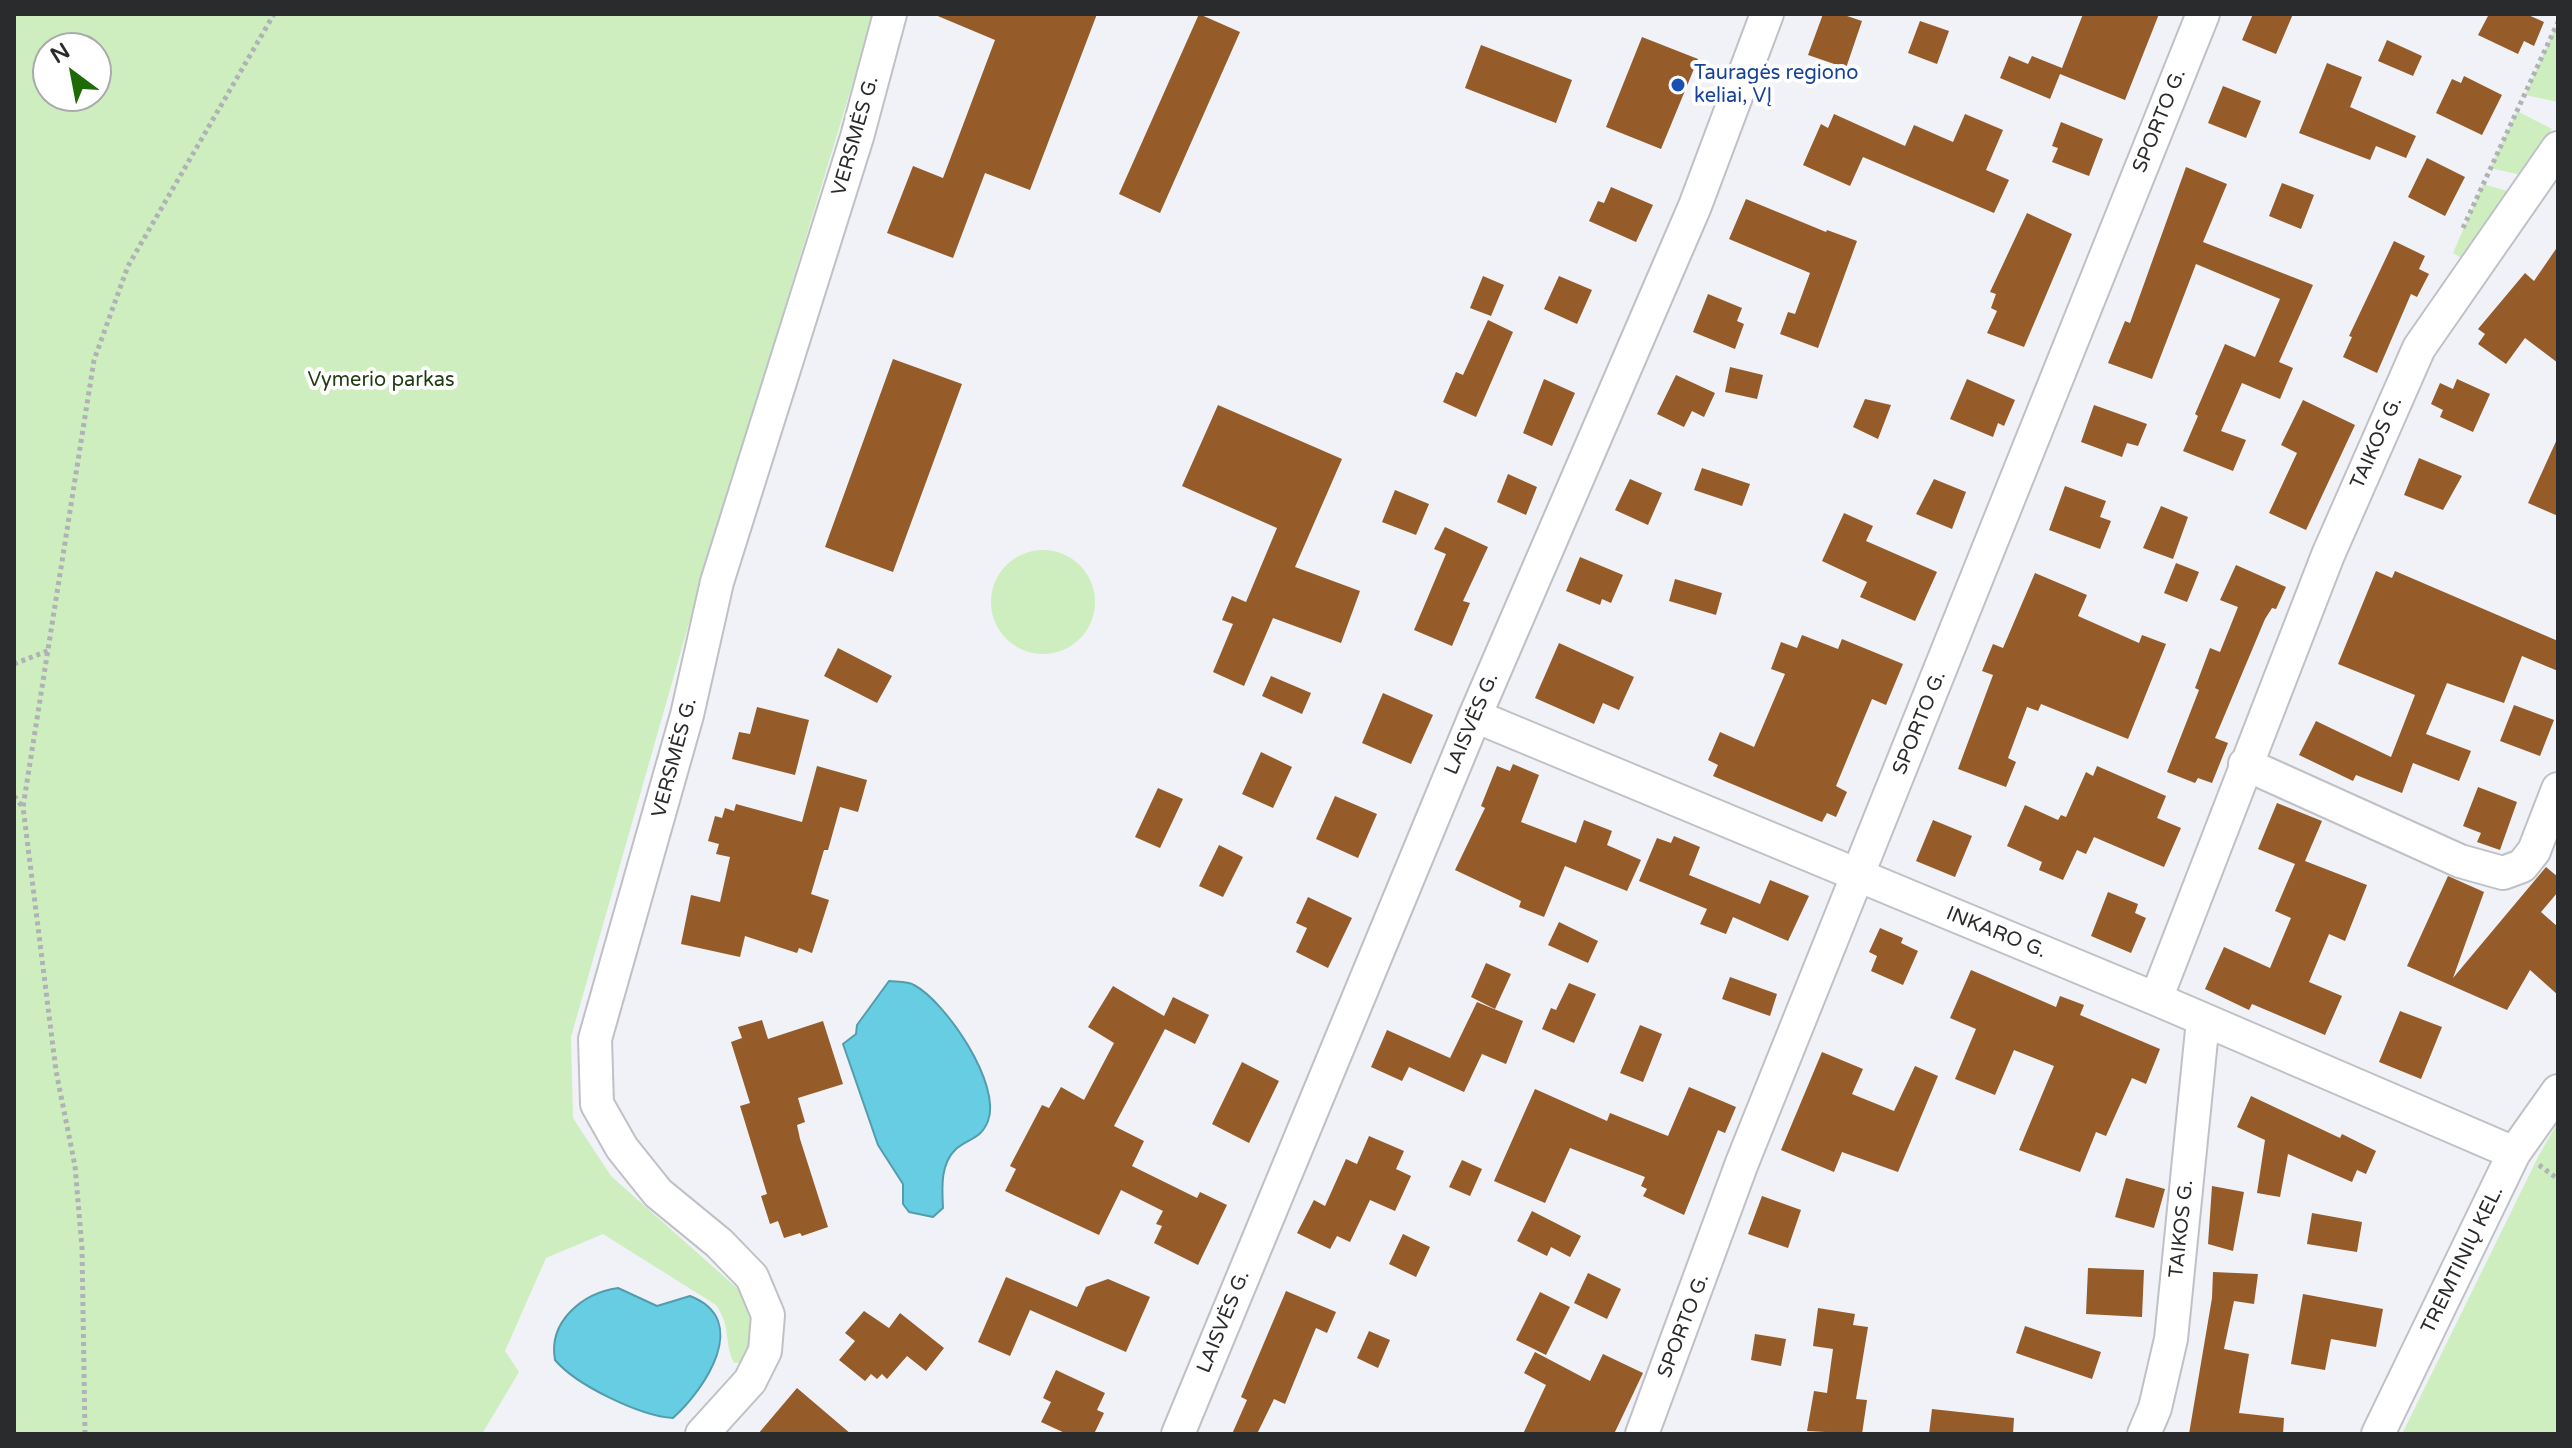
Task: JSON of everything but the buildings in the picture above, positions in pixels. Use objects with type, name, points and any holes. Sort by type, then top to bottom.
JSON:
[{"type":"street","name":"VERSMĖS G.","points":[[702,1434],[750,1381],[765,1351],[768,1315],[752,1277],[719,1243],[658,1193],[622,1148],[597,1104],[595,1039],[687,715],[717,582],[857,137],[890,14]]},
{"type":"street","name":"LAISVĖS G.","points":[[1178,1434],[1475,716],[1695,206],[1767,14]]},
{"type":"street","name":"SPORTO G.","points":[[1642,1434],[1742,1163],[2203,14]]},
{"type":"street","name":"TAIKOS G.","points":[[2156,999],[2328,555],[2419,348],[2558,148]]},
{"type":"street","name":"INKARO G.","points":[[1475,716],[2156,999],[2514,1153]]},
{"type":"street","points":[[2245,764],[2460,861],[2503,873],[2522,866],[2534,851],[2558,789]]},
{"type":"street","name":"TAIKOS G.","points":[[2144,1434],[2155,1408],[2171,1339],[2203,1020]]},
{"type":"street","name":"TREMTINIŲ KEL.","points":[[2378,1434],[2514,1153],[2558,1091]]},
{"type":"path","points":[[85,1434],[82,1248],[75,1166],[56,1071],[23,807],[94,360],[128,266],[167,193],[240,79],[274,14]]},
{"type":"path","points":[[2458,241],[2558,22]]},
{"type":"path","points":[[14,664],[50,650]]},
{"type":"path","points":[[14,796],[23,807]]},
{"type":"green space","name":"Vymerio parkas","points":[[14,14],[873,16],[689,623],[571,1037],[573,1118],[611,1176],[747,1297],[756,1322],[747,1362],[734,1363],[724,1321],[716,1305],[603,1234],[546,1258],[505,1351],[519,1372],[482,1434],[14,1434]]},
{"type":"green space","points":[[2557,24],[2558,102],[2525,95]]},
{"type":"green space","points":[[2517,111],[2552,129],[2521,175],[2490,168]]},
{"type":"green space","points":[[2483,184],[2511,192],[2463,259],[2453,253]]},
{"type":"green space","points":[[1043,550],[1063,554],[1086,573],[1095,602],[1091,622],[1072,645],[1043,654],[1023,650],[1000,631],[991,602],[995,582],[1014,559]]},
{"type":"green space","points":[[2558,1122],[2558,1434],[2402,1434],[2539,1155]]},
{"type":"water","points":[[889,981],[914,985],[941,1008],[968,1046],[987,1087],[990,1106],[988,1121],[978,1135],[951,1155],[943,1177],[943,1208],[933,1217],[909,1212],[903,1204],[903,1184],[878,1145],[843,1044],[856,1034],[857,1025]]},
{"type":"water","points":[[618,1288],[657,1306],[690,1296],[708,1307],[718,1321],[720,1338],[709,1373],[673,1418],[644,1412],[610,1398],[578,1379],[555,1360],[557,1333],[571,1311],[592,1296]]},
{"type":"place","name":"Tauragės regiono keliai, VĮ","points":[[1678,85]]}]
